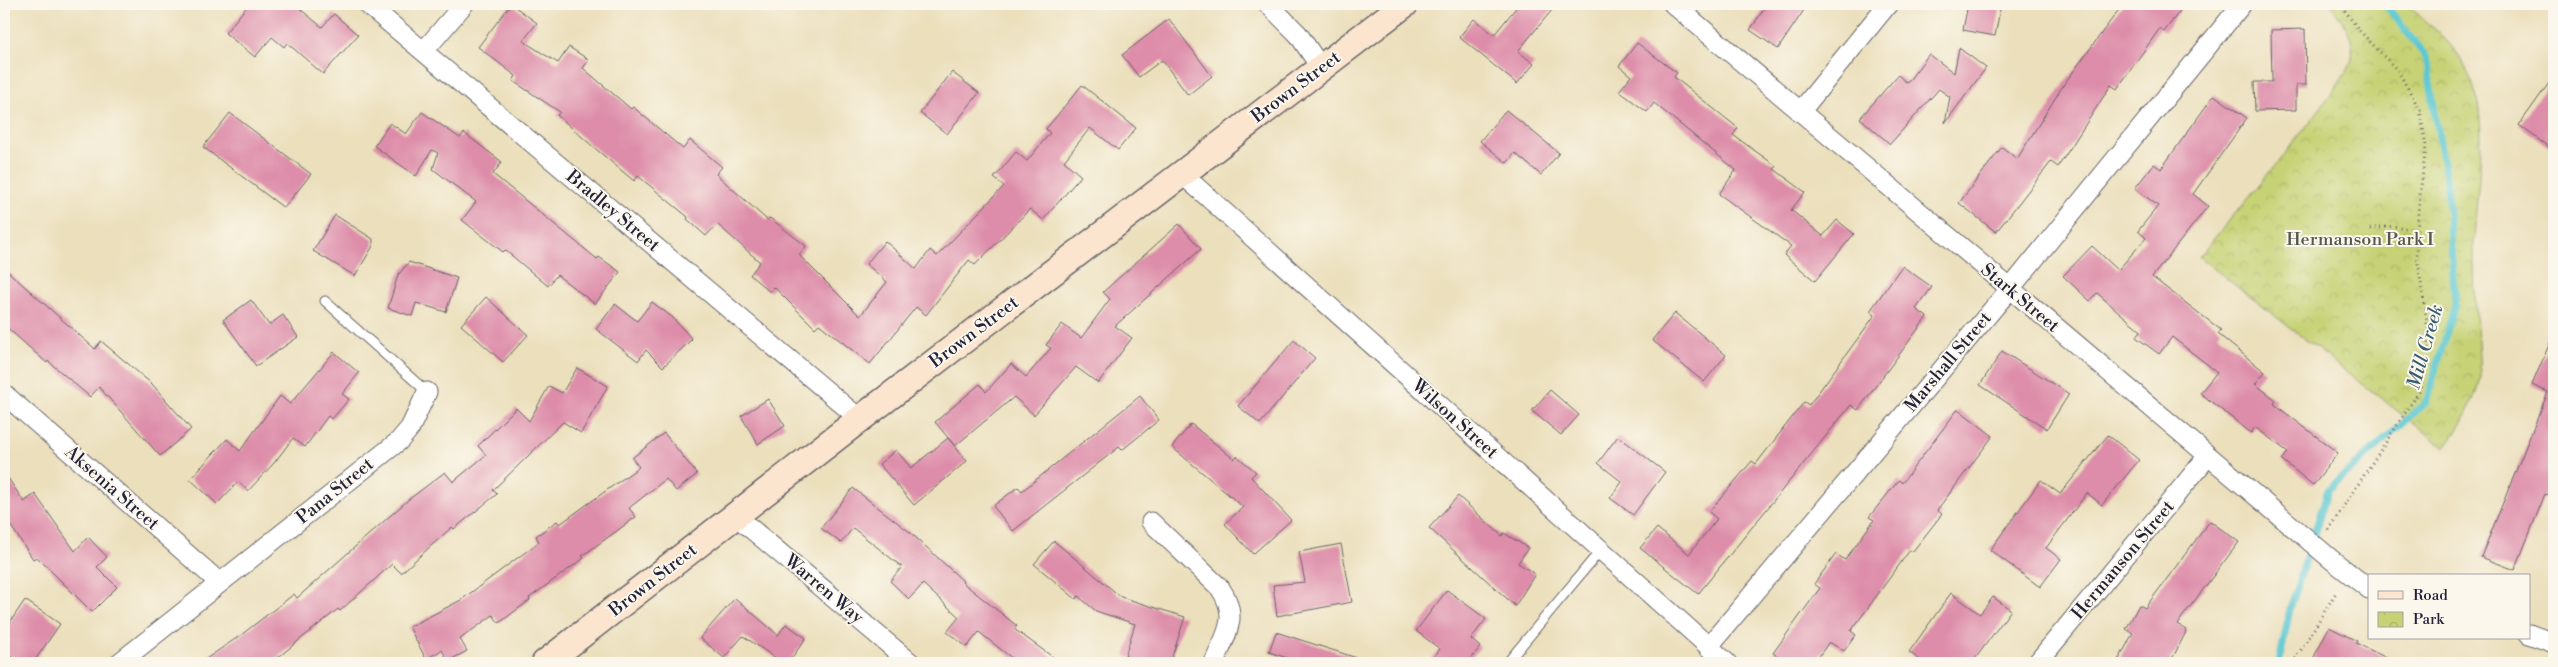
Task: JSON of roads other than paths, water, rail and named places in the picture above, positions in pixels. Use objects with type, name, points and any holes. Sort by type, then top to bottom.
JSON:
[{"type":"street","name":"Bradley Street","points":[[367,4],[860,418]]},
{"type":"street","points":[[424,51],[464,4]]},
{"type":"street","points":[[1268,4],[1298,34],[1321,68]]},
{"type":"street","name":"Brown Street","points":[[544,663],[860,418],[1405,4]]},
{"type":"street","name":"Stark Street","points":[[1673,4],[2009,290],[2368,588]]},
{"type":"street","points":[[1800,112],[1888,4]]},
{"type":"street","name":"Marshall Street","points":[[1708,647],[2009,290],[2242,4]]},
{"type":"street","name":"Wilson Street","points":[[1182,174],[1727,663]]},
{"type":"street","name":"Pana Street","points":[[119,663],[399,440],[410,428],[427,392]]},
{"type":"street","name":"Aksenia Street","points":[[4,394],[220,583]]},
{"type":"street","name":"Hermanson Street","points":[[2037,663],[2208,456]]},
{"type":"street","name":"Warren Way","points":[[736,516],[911,663]]},
{"type":"street","points":[[1151,522],[1220,588],[1228,599],[1231,610],[1231,622],[1214,663]]},
{"type":"street","points":[[2530,634],[2554,643]]},
{"type":"lane","name":"Pana Street","points":[[324,300],[427,392]]},
{"type":"lane","points":[[1507,663],[1600,551]]},
{"type":"waterway","name":"Mill Creek","points":[[2279,663],[2290,609],[2328,490],[2426,402],[2455,305],[2447,185],[2426,57],[2385,4]]},
{"type":"park label","name":"Hermanson Park I","points":[[2360,239]]}]
